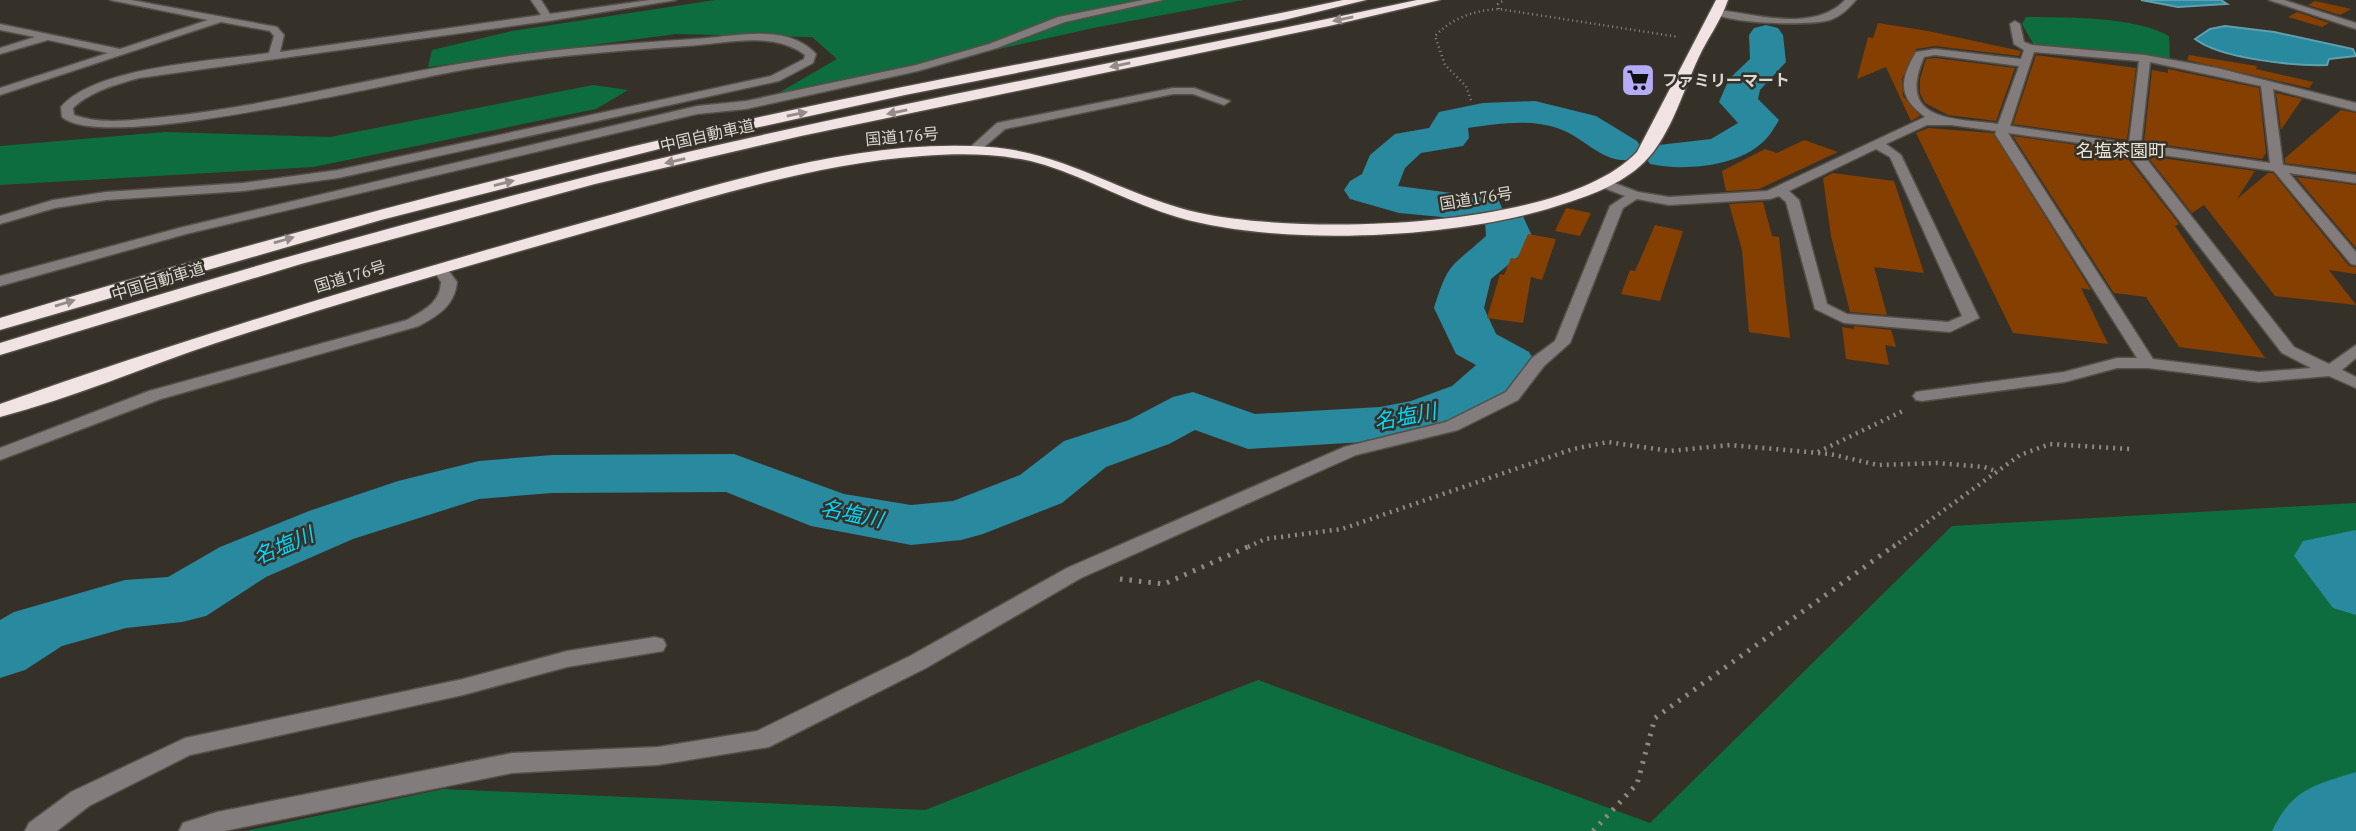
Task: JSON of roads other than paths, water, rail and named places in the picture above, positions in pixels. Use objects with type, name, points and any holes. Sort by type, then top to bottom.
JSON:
[{"type":"highway","name":"中国自動車道","points":[[0,324],[354,220],[579,164],[823,109],[1360,0]]},
{"type":"highway","name":"中国自動車道","points":[[0,349],[151,301],[368,239],[594,180],[819,128],[1434,0]]},
{"type":"highway","name":"国道176号","points":[[0,411],[129,365],[440,269],[787,174],[894,154],[972,151],[1041,160],[1066,167],[1159,207],[1203,219],[1263,227],[1356,228],[1467,221],[1541,205],[1604,183],[1642,156],[1700,40],[1721,6]]},
{"type":"street","points":[[115,0],[273,29],[279,35],[274,57]]},
{"type":"street","points":[[536,0],[548,18]]},
{"type":"street","points":[[0,220],[53,204],[106,196],[243,187],[426,158],[775,79],[809,61],[811,54],[803,46],[764,38],[604,48],[475,65],[234,111],[172,120],[84,124],[68,117],[67,107],[78,96],[104,84],[138,75],[671,0]]},
{"type":"street","points":[[0,281],[183,231],[697,110],[746,105],[918,68],[993,46],[1062,19],[1158,0]]},
{"type":"street","points":[[1721,6],[1777,20],[1814,19],[1840,11],[1850,0]]},
{"type":"street","points":[[2274,0],[2356,26]]},
{"type":"street","points":[[0,92],[221,19]]},
{"type":"street","points":[[2015,24],[2019,44],[2030,48],[2145,58],[2266,83],[2356,107]]},
{"type":"street","points":[[0,27],[122,52]]},
{"type":"street","points":[[0,51],[48,36]]},
{"type":"street","points":[[2030,48],[2001,134],[2148,363]]},
{"type":"street","points":[[1938,121],[1912,103],[1908,95],[1907,88],[1920,54],[1935,52],[2025,63]]},
{"type":"street","points":[[2145,58],[2135,155],[2288,350],[2356,383]]},
{"type":"street","points":[[2266,83],[2277,167],[2356,261]]},
{"type":"street","points":[[972,151],[1001,126],[1160,93],[1194,91],[1224,101]]},
{"type":"street","points":[[1604,183],[1635,195],[1669,201],[1770,195],[1925,121],[2004,128],[2356,179]]},
{"type":"street","points":[[1780,190],[1791,200],[1819,306],[1844,318],[1951,327],[1971,318],[1895,155],[1877,144]]},
{"type":"street","points":[[192,831],[217,822],[512,763],[658,756],[761,740],[918,663],[1074,573],[1350,451],[1452,426],[1512,396],[1538,362],[1562,343],[1617,206],[1635,195]]},
{"type":"street","points":[[0,454],[155,396],[413,323],[435,311],[446,299],[449,282],[440,269]]},
{"type":"street","points":[[1922,396],[2065,377],[2117,363],[2148,363],[2259,377],[2330,371],[2356,350]]},
{"type":"street","points":[[38,831],[80,799],[185,747],[463,687],[567,659],[655,645]]},
{"type":"water","points":[[2141,0],[2221,0],[2227,4],[2178,7]]},
{"type":"water","points":[[2225,26],[2274,32],[2353,49],[2356,56],[2329,59],[2327,65],[2278,62],[2222,52],[2195,39],[2210,29]]},
{"type":"waterway","name":"名塩川","points":[[1664,155],[1718,150],[1742,140],[1752,131],[1760,120],[1738,102],[1742,87],[1768,62],[1766,35]]},
{"type":"waterway","name":"名塩川","points":[[1483,208],[1399,200],[1365,190],[1381,181],[1385,164],[1409,142],[1449,138],[1446,132],[1453,120],[1483,114],[1535,112],[1568,118],[1623,150]]},
{"type":"waterway","name":"名塩川","points":[[0,652],[38,629],[125,604],[182,599],[243,562],[331,525],[419,495],[479,480],[552,474],[734,473],[833,512],[911,525],[961,520],[1041,489],[1085,454],[1149,432],[1193,409],[1248,432],[1380,424],[1425,415],[1471,398],[1510,363],[1474,343],[1459,308],[1469,273],[1503,246],[1509,236],[1506,223]]},
{"type":"waterway","points":[[2356,551],[2326,556],[2356,592]]},
{"type":"waterway","points":[[2312,831],[2333,812],[2356,805]]},
{"type":"place","name":"ファミリーマート","points":[[1638,80]]},
{"type":"district","name":"名塩茶園町","points":[[2121,150]]}]
